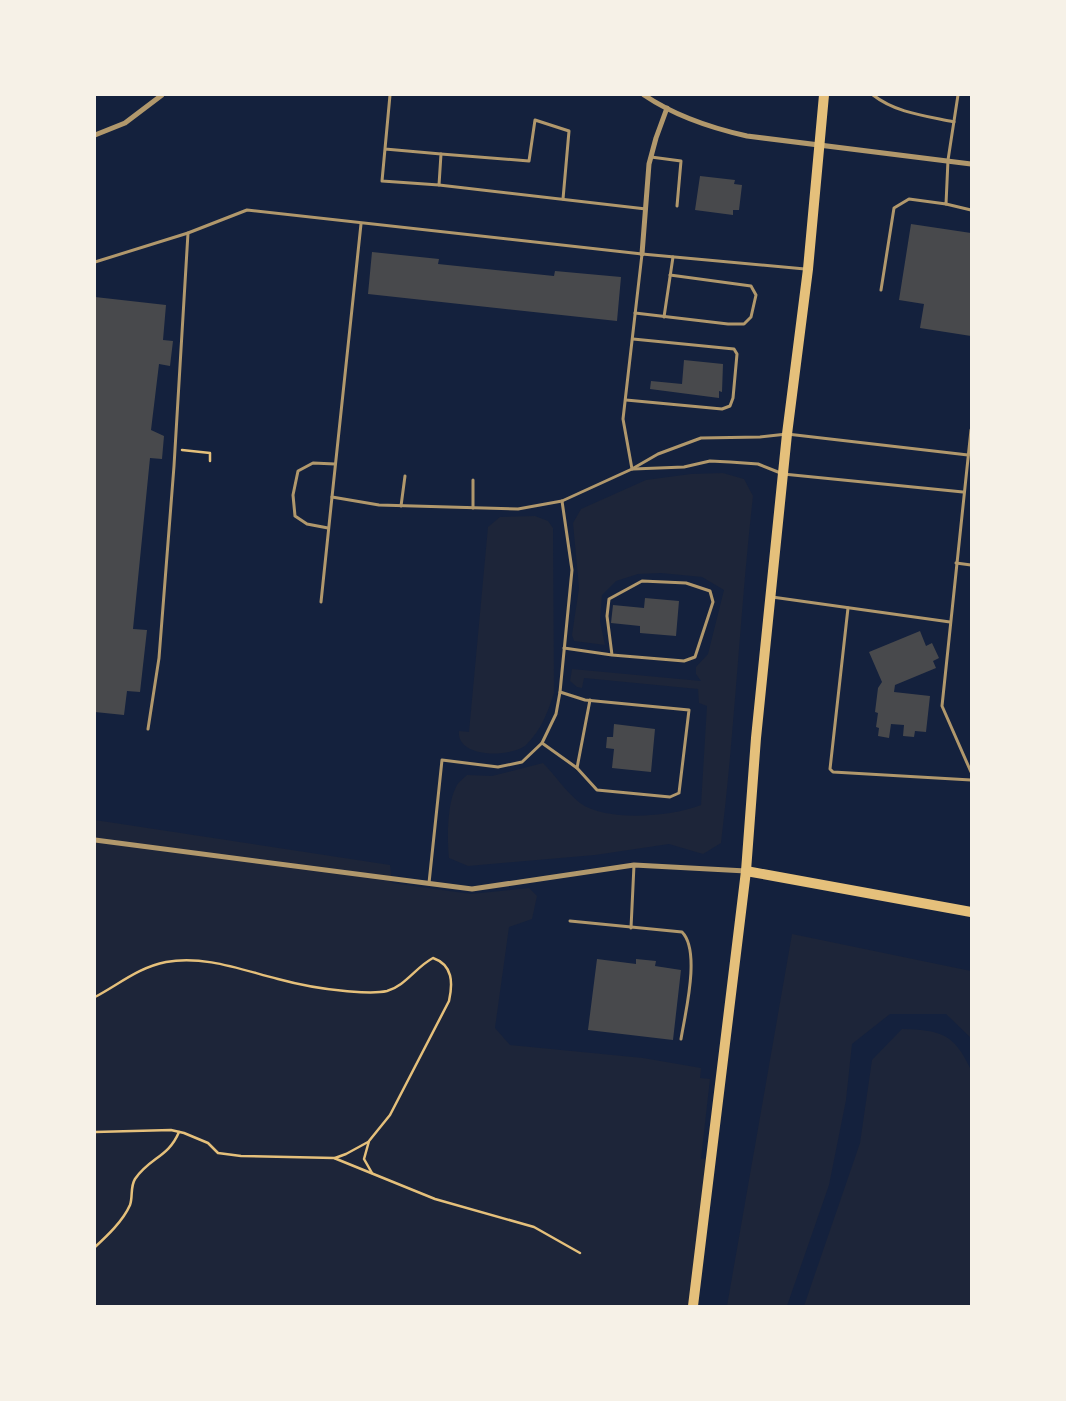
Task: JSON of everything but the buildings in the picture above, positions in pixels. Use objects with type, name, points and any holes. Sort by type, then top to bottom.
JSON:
[{"type":"main road","points":[[693,1306],[746,871],[756,738],[772,597],[787,434],[808,269],[824,95]]},
{"type":"main road","points":[[746,871],[971,912]]},
{"type":"street","points":[[95,136],[125,123],[162,95]]},
{"type":"street","points":[[644,95],[683,117],[723,131],[747,136],[971,164]]},
{"type":"street","points":[[642,254],[651,157],[667,108]]},
{"type":"street","points":[[95,840],[472,889],[634,865],[746,871]]},
{"type":"lane","points":[[390,95],[382,181],[439,185],[646,209]]},
{"type":"lane","points":[[873,95],[884,104],[899,110],[954,122]]},
{"type":"lane","points":[[946,204],[948,160],[958,95]]},
{"type":"lane","points":[[385,149],[529,161],[535,120],[569,131],[563,199]]},
{"type":"lane","points":[[439,185],[441,154]]},
{"type":"lane","points":[[651,157],[681,161],[677,206]]},
{"type":"lane","points":[[881,290],[894,208],[909,199],[946,204],[971,210]]},
{"type":"lane","points":[[95,262],[188,233],[247,210],[642,254],[808,269]]},
{"type":"lane","points":[[321,602],[361,224]]},
{"type":"lane","points":[[148,729],[159,658],[175,449],[188,233]]},
{"type":"lane","points":[[632,469],[623,419],[642,254]]},
{"type":"lane","points":[[664,317],[673,257]]},
{"type":"lane","points":[[636,314],[744,324],[751,317],[756,296],[752,286],[742,283],[670,275]]},
{"type":"lane","points":[[626,400],[722,409],[730,406],[733,398],[737,354],[734,349],[633,339]]},
{"type":"lane","points":[[971,430],[942,706],[971,772]]},
{"type":"lane","points":[[332,497],[379,505],[518,509],[562,501],[632,469],[658,454],[701,438],[760,437],[787,434],[968,455]]},
{"type":"lane","points":[[632,469],[684,467],[710,461],[730,462],[758,464],[783,474],[963,492]]},
{"type":"lane","points":[[328,528],[307,524],[295,516],[293,494],[298,471],[313,463],[335,464]]},
{"type":"lane","points":[[401,506],[405,476]]},
{"type":"lane","points":[[473,480],[473,508]]},
{"type":"lane","points":[[429,883],[442,760],[498,767],[522,762],[542,743],[556,714],[560,692],[572,570],[562,501]]},
{"type":"lane","points":[[956,563],[971,565]]},
{"type":"lane","points":[[564,648],[612,656],[684,662],[695,657],[713,602],[710,591],[686,584],[642,581],[609,599],[607,616],[612,656]]},
{"type":"lane","points":[[772,597],[950,622]]},
{"type":"lane","points":[[848,608],[830,769],[834,772],[971,780]]},
{"type":"lane","points":[[542,743],[577,768],[597,790],[670,797],[679,793],[689,710],[590,700],[560,692]]},
{"type":"lane","points":[[577,768],[590,700]]},
{"type":"lane","points":[[631,928],[634,865]]},
{"type":"lane","points":[[570,921],[682,932],[687,938],[691,974],[681,1039]]},
{"type":"path","points":[[175,449],[210,453],[210,461]]},
{"type":"path","points":[[95,997],[131,975],[166,962],[183,960],[234,966],[299,984],[365,992],[387,991],[402,982],[424,963],[433,958],[440,961],[447,968],[453,982],[449,1001],[390,1115],[369,1142],[364,1159],[372,1173]]},
{"type":"path","points":[[95,1132],[114,1130],[179,1132],[208,1143],[218,1153],[241,1156],[334,1158],[369,1142]]},
{"type":"path","points":[[95,1247],[108,1234],[130,1204],[133,1181],[155,1159],[172,1147],[179,1132]]},
{"type":"path","points":[[334,1158],[435,1199],[534,1227],[580,1253]]},
{"type":"shaded area","points":[[723,473],[744,479],[753,496],[721,843],[703,854],[669,844],[595,855],[468,866],[449,858],[449,812],[457,785],[467,775],[492,776],[543,763],[580,803],[591,809],[606,813],[639,816],[656,815],[701,805],[707,706],[699,703],[698,689],[584,678],[582,688],[577,687],[570,681],[572,669],[701,681],[696,674],[696,667],[708,654],[724,590],[702,577],[661,573],[638,574],[616,581],[602,595],[600,621],[605,645],[574,641],[572,635],[579,588],[573,523],[581,509],[646,480],[691,474]]},
{"type":"shaded area","points":[[535,516],[548,521],[553,528],[554,693],[544,720],[527,744],[520,749],[510,752],[487,753],[476,751],[466,747],[460,740],[459,731],[469,732],[488,527],[500,517]]},
{"type":"shaded area","points":[[95,820],[390,865],[392,883],[471,894],[529,888],[537,896],[532,919],[509,927],[495,1028],[510,1045],[643,1058],[701,1068],[700,1078],[710,1079],[701,1159],[706,1158],[691,1306],[95,1306]]},
{"type":"shaded area","points":[[792,934],[971,971],[971,1038],[946,1014],[890,1014],[852,1044],[846,1100],[829,1185],[787,1306],[727,1306]]},
{"type":"shaded area","points":[[902,1029],[926,1031],[944,1036],[958,1048],[971,1070],[971,1306],[804,1306],[860,1143],[872,1060]]}]
